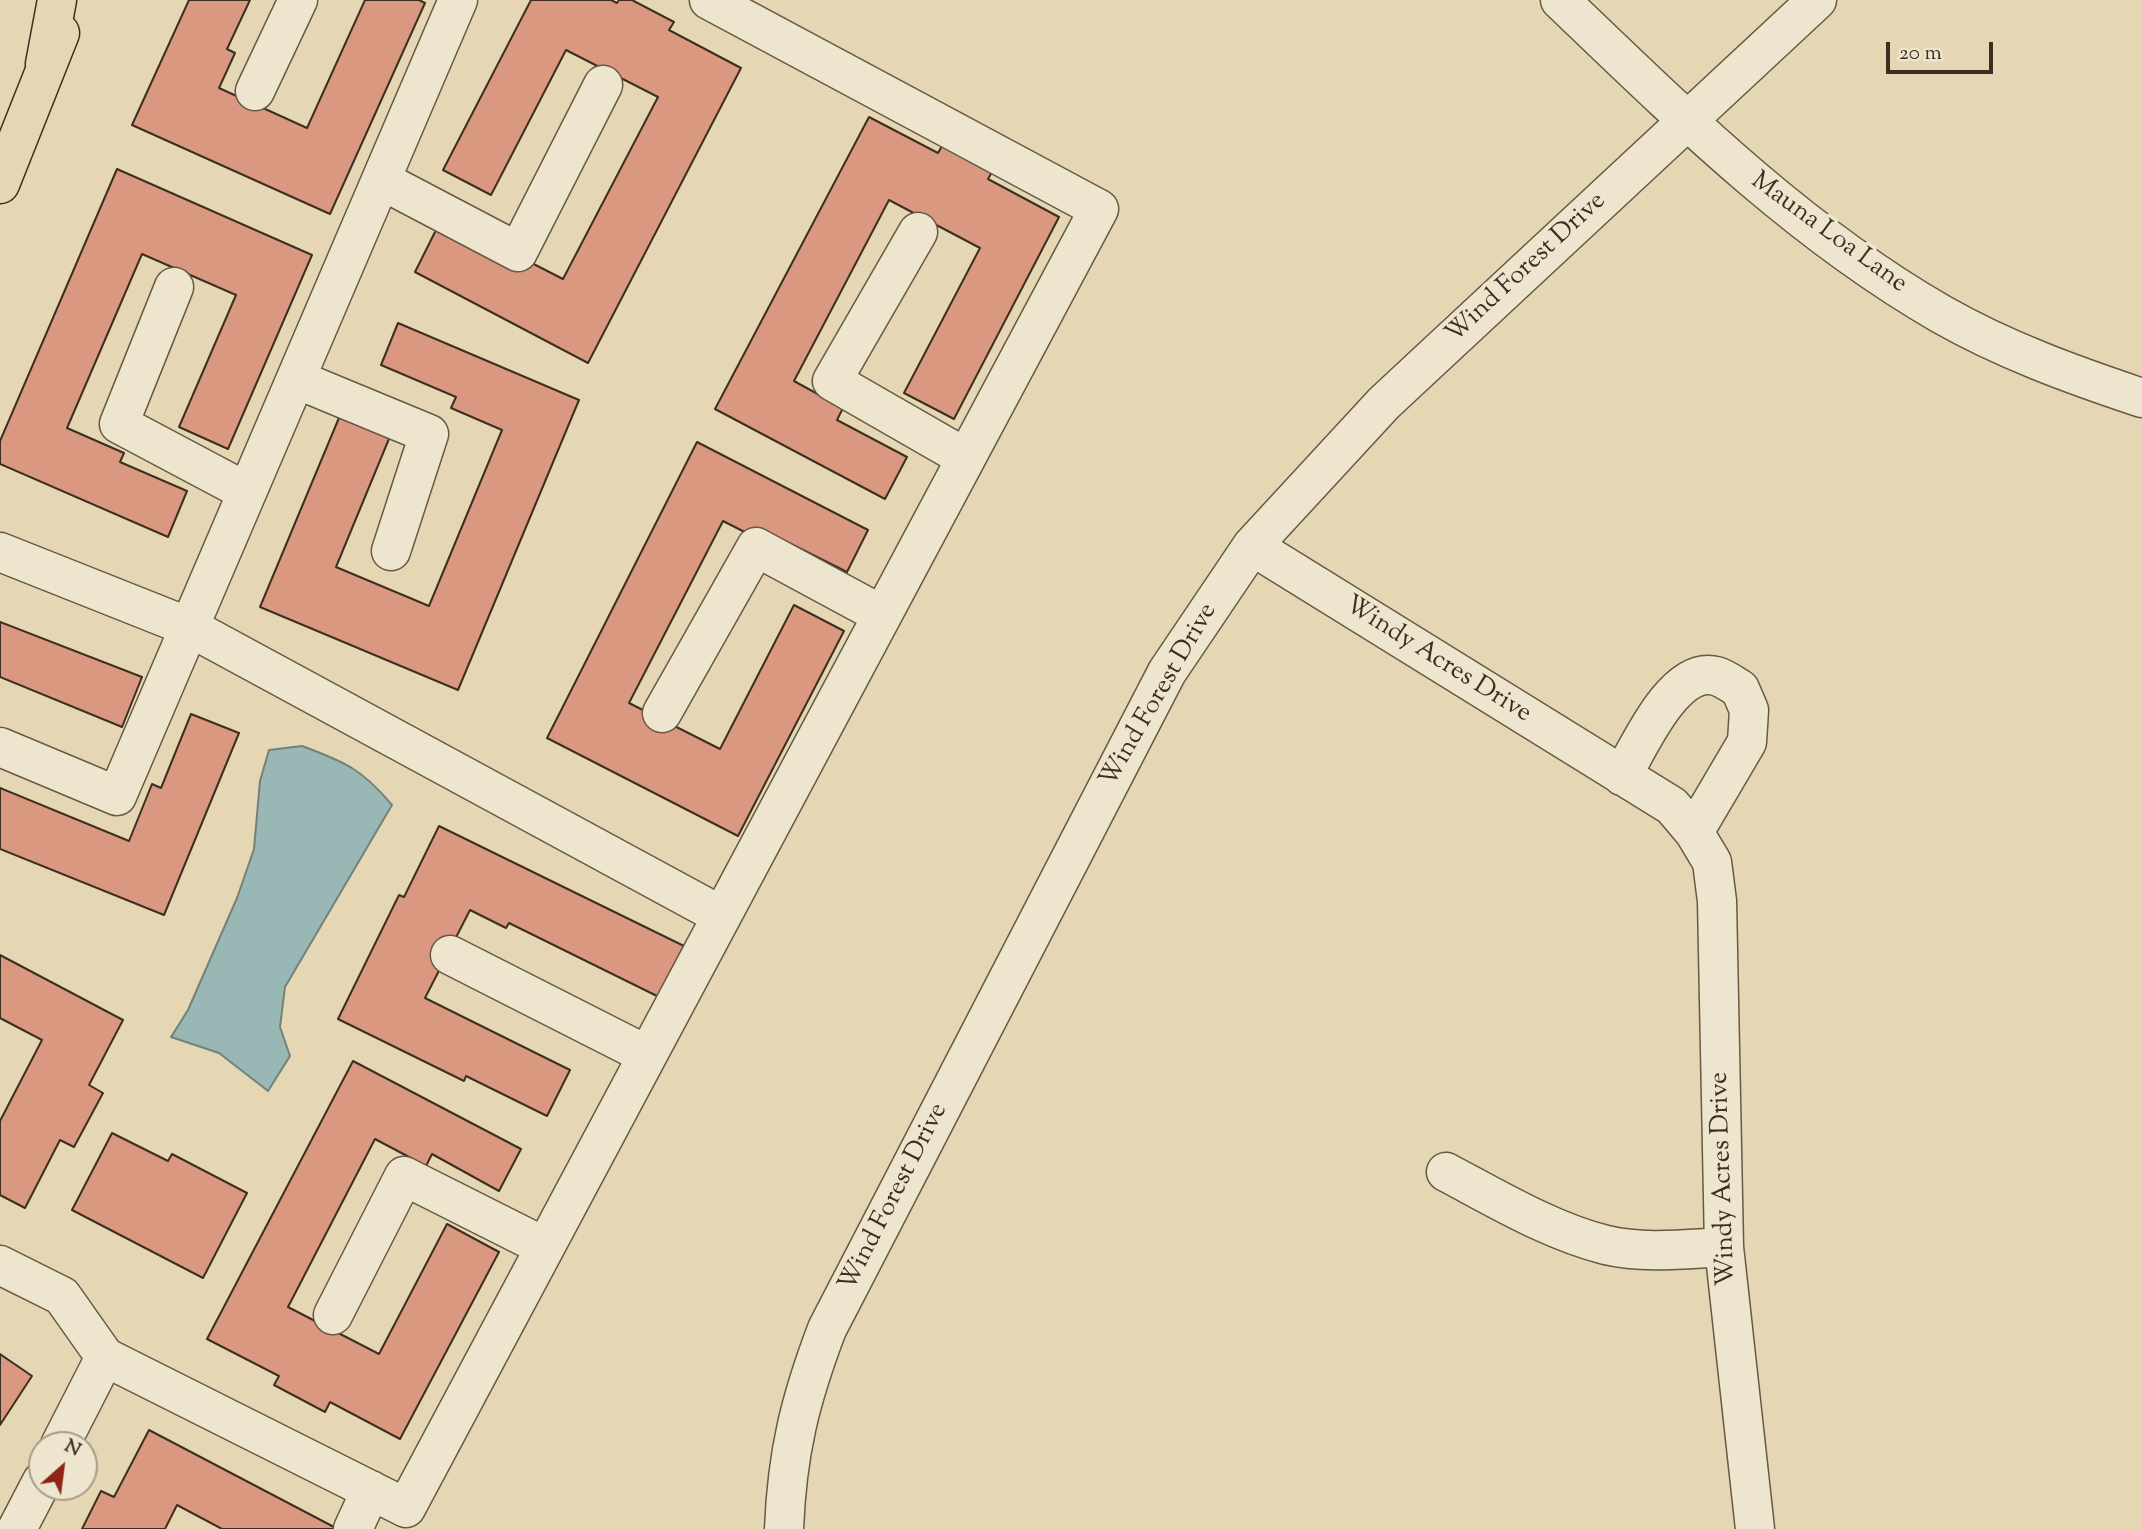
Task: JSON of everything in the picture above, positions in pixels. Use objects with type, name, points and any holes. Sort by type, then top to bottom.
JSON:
[{"type":"main road","points":[[45,64],[57,0]]},
{"type":"main road","points":[[0,184],[45,64],[75,0]]},
{"type":"street","points":[[255,92],[298,0]]},
{"type":"street","points":[[0,747],[117,796],[458,0]]},
{"type":"street","points":[[0,1265],[62,1296],[105,1357],[406,1508],[1100,209],[709,0]]},
{"type":"street","name":"Mauna Loa Lane","points":[[1560,0],[1686,121],[1779,203],[1865,266],[1942,314],[2014,351],[2142,398]]},
{"type":"street","name":"Wind Forest Drive","points":[[784,1529],[786,1476],[794,1428],[828,1329],[1167,672],[1252,546],[1384,402],[1817,0]]},
{"type":"street","points":[[381,180],[518,252],[603,85]]},
{"type":"street","points":[[918,232],[832,381],[966,458]]},
{"type":"street","points":[[174,287],[119,424],[247,492]]},
{"type":"street","points":[[296,379],[429,434],[391,551]]},
{"type":"street","name":"Windy Acres Drive","points":[[1252,546],[1672,806],[1694,832],[1712,862],[1717,901],[1724,1247],[1755,1529]]},
{"type":"street","points":[[662,713],[756,547],[883,615]]},
{"type":"street","points":[[0,552],[189,627],[722,916]]},
{"type":"street","points":[[1622,776],[1668,697],[1688,680],[1714,675],[1740,689],[1749,710],[1747,742],[1694,832]]},
{"type":"street","points":[[450,956],[647,1055]]},
{"type":"street","points":[[1446,1172],[1545,1223],[1607,1245],[1651,1250],[1724,1247]]},
{"type":"street","points":[[333,1315],[404,1175],[545,1247]]},
{"type":"street","points":[[67,1431],[105,1357]]},
{"type":"street","points":[[353,1529],[371,1490]]},
{"type":"street","points":[[17,1529],[31,1501]]},
{"type":"water","points":[[302,746],[352,768],[392,805],[285,987],[280,1027],[290,1056],[268,1091],[219,1053],[171,1037],[188,1010],[237,898],[254,849],[260,781],[269,750]]},
{"type":"building","points":[[189,0],[250,0],[227,49],[235,53],[219,88],[307,128],[365,0],[419,0],[425,3],[330,214],[132,125]]},
{"type":"building","points":[[531,0],[611,0],[617,3],[619,0],[632,0],[674,22],[669,30],[741,68],[588,363],[415,272],[437,228],[514,254],[563,279],[658,97],[566,50],[491,195],[443,170]]},
{"type":"building","points":[[869,117],[938,153],[943,144],[993,170],[988,179],[1059,217],[954,419],[904,393],[980,248],[889,200],[794,381],[843,408],[837,420],[907,457],[885,499],[715,409]]},
{"type":"building","points":[[117,169],[312,255],[228,449],[179,427],[236,295],[142,254],[67,428],[124,453],[120,462],[187,491],[168,537],[0,464],[0,441]]},
{"type":"building","points":[[398,323],[579,400],[458,690],[260,607],[341,413],[391,434],[336,567],[429,606],[502,430],[451,408],[456,397],[381,365]]},
{"type":"building","points":[[697,442],[868,530],[847,572],[781,539],[776,548],[723,521],[629,703],[720,749],[794,605],[844,631],[738,836],[547,738]]},
{"type":"building","points":[[0,622],[142,677],[122,727],[0,677]]},
{"type":"building","points":[[191,714],[239,733],[164,915],[0,849],[0,788],[129,841],[152,784],[161,788]]},
{"type":"building","points":[[439,826],[684,946],[659,997],[509,923],[506,928],[470,910],[425,998],[570,1070],[547,1116],[466,1076],[464,1081],[338,1019],[399,895],[404,897]]},
{"type":"building","points":[[0,955],[123,1020],[89,1085],[103,1093],[74,1147],[60,1140],[25,1208],[0,1195],[0,1121],[42,1040],[0,1018]]},
{"type":"building","points":[[353,1061],[521,1149],[499,1191],[432,1154],[426,1166],[375,1139],[288,1307],[379,1354],[447,1224],[499,1252],[400,1439],[330,1402],[325,1412],[274,1385],[279,1376],[207,1339]]},
{"type":"building","points":[[112,1133],[168,1161],[172,1154],[247,1193],[203,1278],[72,1210]]},
{"type":"building","points":[[0,1354],[32,1376],[0,1425]]},
{"type":"building","points":[[149,1430],[334,1527],[222,1529],[177,1505],[165,1529],[82,1529],[101,1491],[114,1497]]}]
